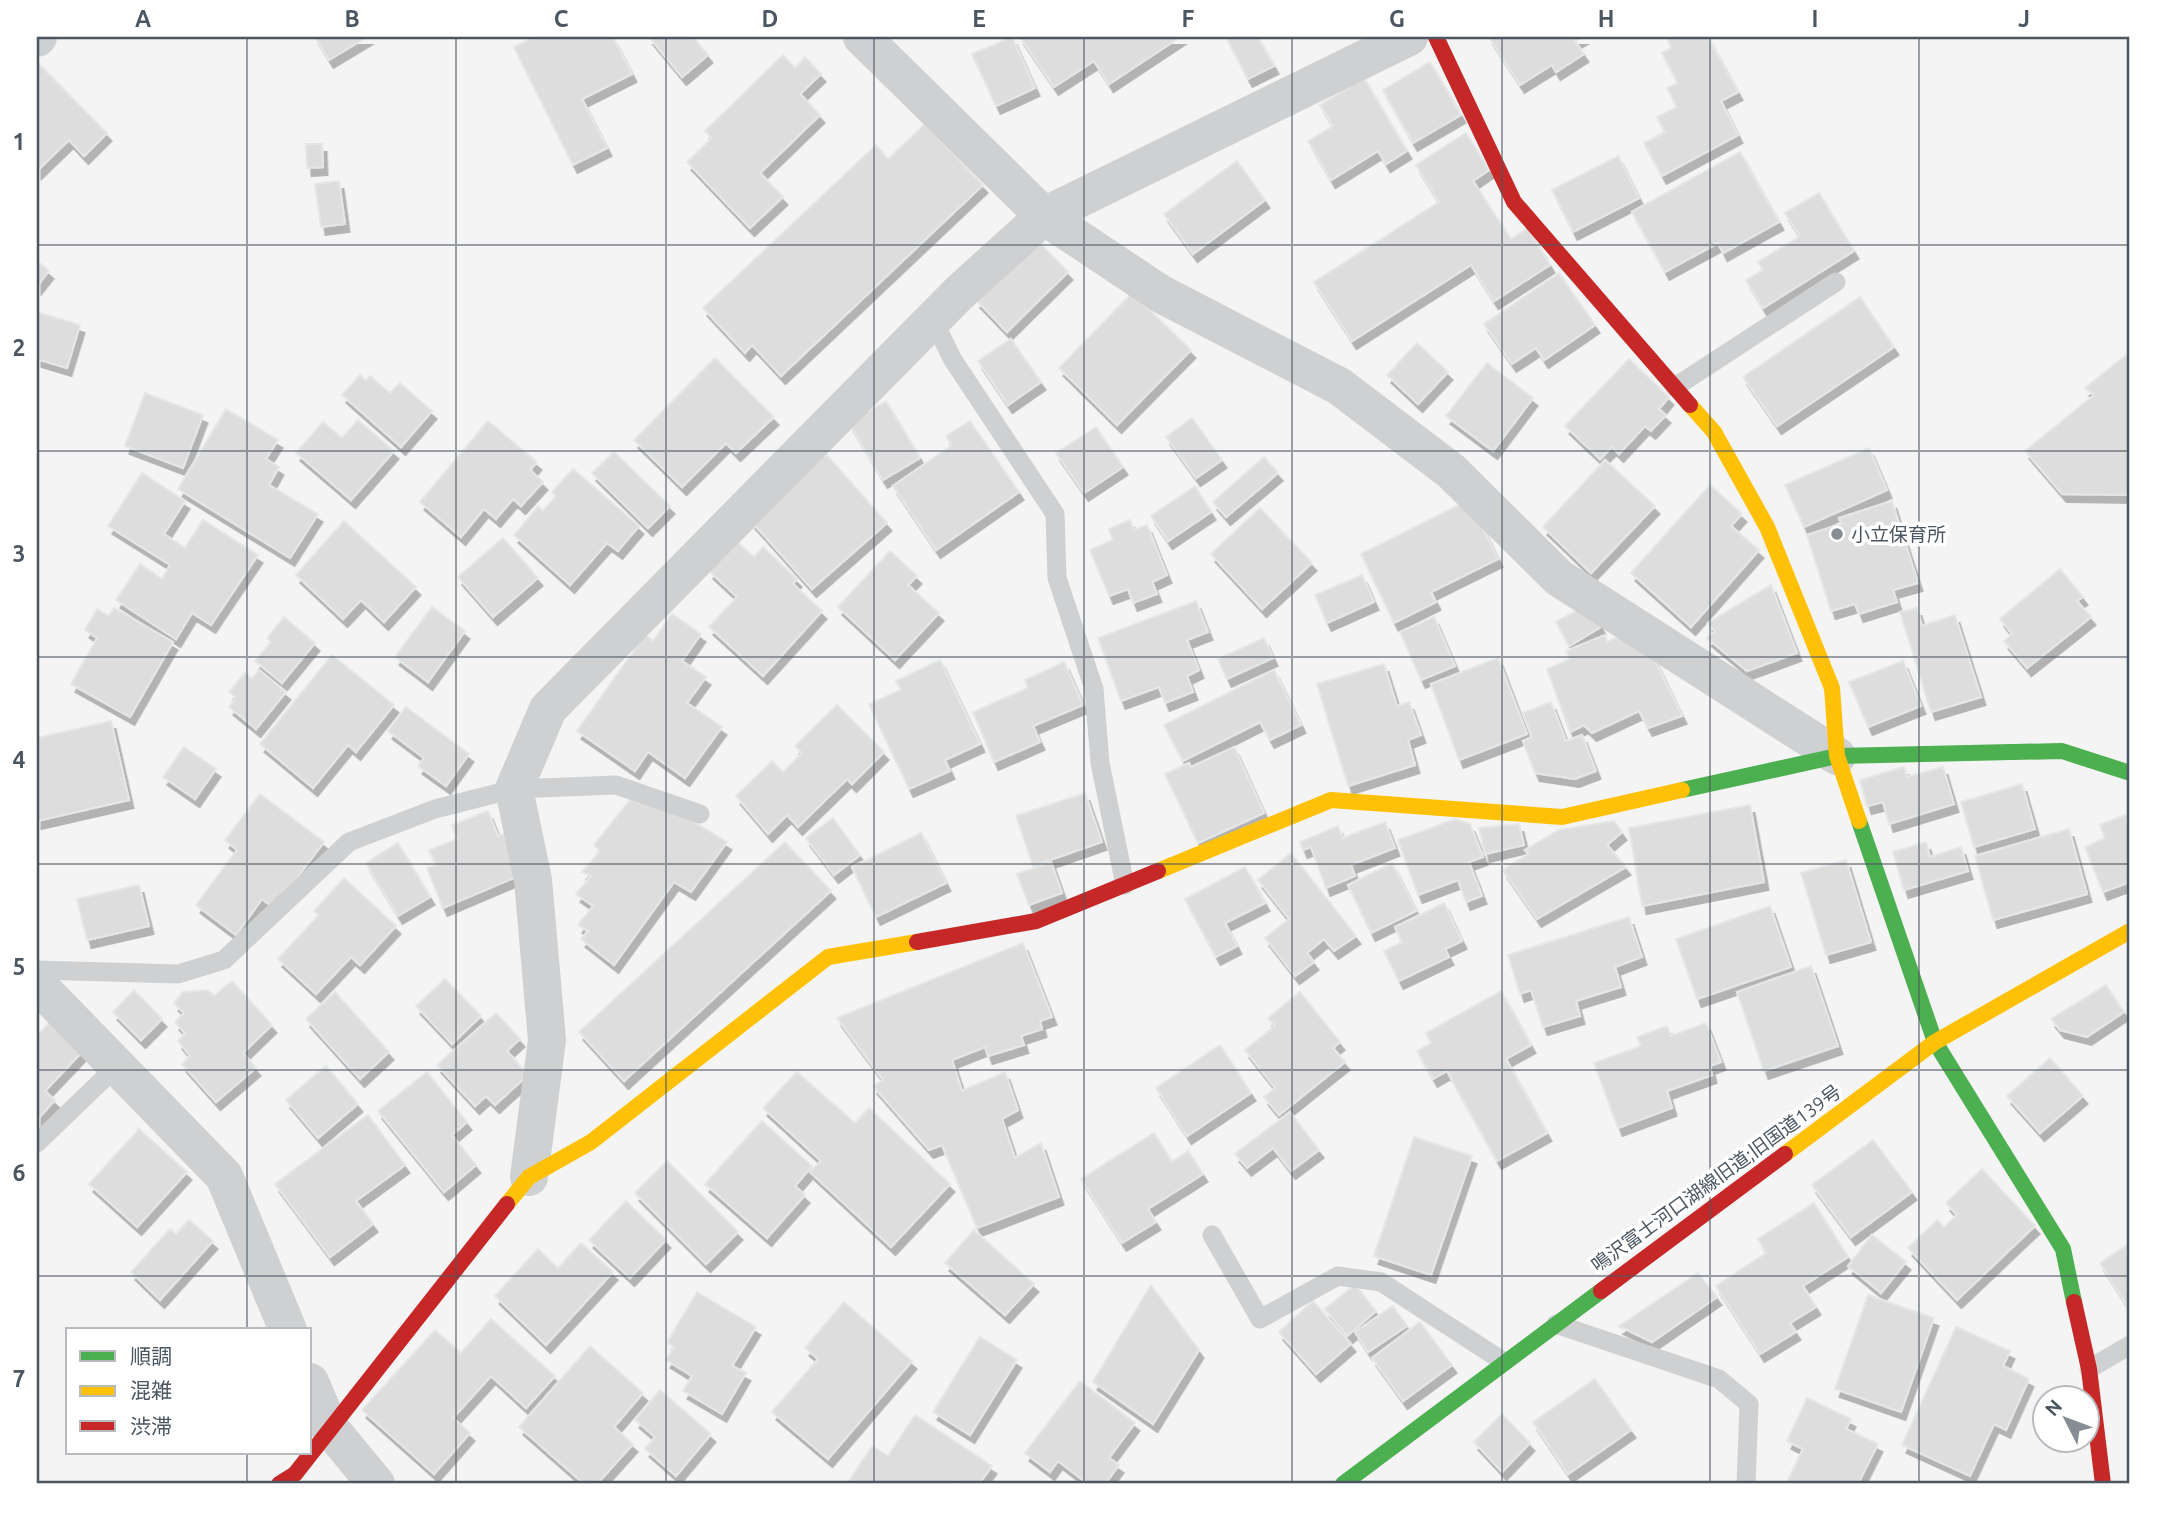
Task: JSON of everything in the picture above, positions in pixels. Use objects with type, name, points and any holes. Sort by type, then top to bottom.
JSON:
[{"type":"street","points":[[862,37],[1045,216],[1161,294],[1339,386],[1451,471],[1559,578],[1837,756]]},
{"type":"street","points":[[529,1177],[547,1040],[533,880],[514,789],[548,709],[933,320],[1045,216],[1409,37]]},
{"type":"street","points":[[1436,37],[1514,202],[1714,432],[1767,527],[1832,688],[1837,756],[1935,1042],[2063,1249],[2089,1368],[2103,1484]]},
{"type":"street","points":[[312,1450],[529,1177],[590,1142],[828,957],[1036,921],[1331,800],[1562,817],[1837,756],[2062,751],[2130,773]]},
{"type":"street","name":"鳴沢富士河口湖線旧道;旧国道139号","points":[[1343,1484],[1555,1323],[1935,1042],[2130,930]]},
{"type":"street","points":[[37,984],[224,1176],[287,1328]]},
{"type":"street","points":[[312,1387],[329,1427],[376,1484]]},
{"type":"street","points":[[279,1484],[295,1474],[309,1454]]},
{"type":"lane","points":[[1675,387],[1836,282]]},
{"type":"lane","points":[[933,320],[953,359],[1055,514],[1057,578],[1094,689],[1100,763],[1125,885]]},
{"type":"lane","points":[[37,971],[178,974],[224,960],[349,842],[435,809],[514,789],[616,785],[700,814]]},
{"type":"lane","points":[[37,1143],[117,1066]]},
{"type":"lane","points":[[1212,1234],[1260,1319],[1338,1276],[1381,1282],[1504,1362]]},
{"type":"lane","points":[[1555,1323],[1719,1379],[1749,1404],[1746,1484]]},
{"type":"lane","points":[[2089,1368],[2130,1345]]},
{"type":"building","points":[[315,37],[367,37],[329,60]]},
{"type":"building","points":[[535,37],[613,37],[632,74],[582,99],[607,148],[573,165],[514,47]]},
{"type":"building","points":[[649,37],[693,37],[708,55],[682,77]]},
{"type":"building","points":[[1012,37],[1035,88],[996,106],[972,54]]},
{"type":"building","points":[[1020,37],[1180,37],[1109,84],[1094,61],[1054,87]]},
{"type":"building","points":[[1258,37],[1274,66],[1248,79],[1227,39]]},
{"type":"building","points":[[1489,37],[1582,37],[1575,41],[1584,54],[1556,72],[1552,65],[1520,85]]},
{"type":"building","points":[[1666,37],[1708,37],[1738,92],[1721,101],[1738,135],[1662,176],[1644,143],[1665,132],[1657,117],[1677,107],[1667,88],[1678,83],[1662,53],[1672,48]]},
{"type":"building","points":[[783,55],[795,68],[805,57],[821,74],[800,94],[820,115],[760,173],[783,197],[750,228],[687,162],[712,138],[705,131]]},
{"type":"building","points":[[1430,62],[1461,115],[1413,143],[1383,90]]},
{"type":"building","points":[[39,64],[107,133],[84,156],[69,140],[37,171],[37,67]]},
{"type":"building","points":[[1364,78],[1407,151],[1386,164],[1378,151],[1331,180],[1308,141],[1333,126],[1320,105]]},
{"type":"building","points":[[925,124],[983,185],[781,376],[752,345],[745,353],[703,308],[876,145],[888,159]]},
{"type":"building","points":[[1466,133],[1489,170],[1473,181],[1511,239],[1528,228],[1550,265],[1494,301],[1471,265],[1352,341],[1314,282],[1439,202],[1416,165]]},
{"type":"building","points":[[306,144],[322,144],[323,167],[307,168]]},
{"type":"building","points":[[1740,152],[1779,222],[1723,253],[1718,243],[1665,272],[1632,212]]},
{"type":"building","points":[[1618,156],[1639,198],[1573,232],[1552,190]]},
{"type":"building","points":[[1237,161],[1265,200],[1193,254],[1164,214]]},
{"type":"building","points":[[339,181],[345,224],[321,227],[315,184]]},
{"type":"building","points":[[1819,193],[1854,251],[1763,308],[1746,280],[1763,270],[1758,262],[1800,236],[1785,213]]},
{"type":"building","points":[[1037,240],[1068,272],[1007,332],[976,300]]},
{"type":"building","points":[[37,261],[49,271],[37,286]]},
{"type":"building","points":[[1559,273],[1595,325],[1544,360],[1536,348],[1512,364],[1484,324]]},
{"type":"building","points":[[1132,293],[1191,350],[1117,425],[1059,368]]},
{"type":"building","points":[[1860,297],[1894,347],[1777,426],[1743,377]]},
{"type":"building","points":[[37,312],[80,325],[67,368],[37,359]]},
{"type":"building","points":[[1011,339],[1041,382],[1008,405],[978,361]]},
{"type":"building","points":[[1417,343],[1448,372],[1418,404],[1387,375]]},
{"type":"building","points":[[2130,352],[2130,495],[2062,494],[2025,451],[2094,395],[2085,388]]},
{"type":"building","points":[[715,358],[774,417],[736,453],[726,443],[682,487],[634,440]]},
{"type":"building","points":[[1629,359],[1669,397],[1659,409],[1666,415],[1651,431],[1645,426],[1619,454],[1612,447],[1600,459],[1565,426]]},
{"type":"building","points":[[1487,363],[1533,398],[1493,451],[1446,416]]},
{"type":"building","points":[[360,375],[366,381],[370,376],[390,393],[400,383],[432,411],[401,447],[342,395]]},
{"type":"building","points":[[145,393],[203,415],[183,468],[125,446]]},
{"type":"building","points":[[886,401],[920,458],[883,480],[849,423]]},
{"type":"building","points":[[226,409],[278,440],[266,459],[279,467],[269,485],[318,514],[290,558],[178,489]]},
{"type":"building","points":[[1192,418],[1222,460],[1196,478],[1166,437]]},
{"type":"building","points":[[358,420],[394,451],[351,500],[296,453],[323,422],[342,438]]},
{"type":"building","points":[[488,421],[537,462],[530,470],[543,482],[521,506],[513,499],[496,519],[484,509],[461,537],[420,502]]},
{"type":"building","points":[[970,421],[1019,492],[936,550],[893,486],[952,445],[946,436]]},
{"type":"building","points":[[1096,427],[1123,467],[1084,493],[1056,453]]},
{"type":"building","points":[[1869,448],[1887,490],[1804,527],[1785,485]]},
{"type":"building","points":[[614,452],[670,506],[648,528],[592,473]]},
{"type":"building","points":[[826,454],[887,523],[812,589],[751,521]]},
{"type":"building","points":[[1264,457],[1278,473],[1226,517],[1213,502]]},
{"type":"building","points":[[1605,460],[1655,506],[1591,573],[1543,527]]},
{"type":"building","points":[[573,469],[639,526],[618,551],[607,543],[570,585],[514,535],[538,507],[543,511],[556,496],[552,492]]},
{"type":"building","points":[[142,473],[185,501],[164,534],[185,548],[203,520],[258,555],[211,625],[192,613],[176,639],[116,600],[140,564],[162,579],[170,565],[108,526]]},
{"type":"building","points":[[1710,485],[1742,514],[1731,526],[1759,550],[1691,627],[1631,573]]},
{"type":"building","points":[[1195,486],[1211,512],[1168,541],[1151,516]]},
{"type":"building","points":[[1469,500],[1498,559],[1431,592],[1436,602],[1394,623],[1361,554]]},
{"type":"building","points":[[1892,501],[1918,583],[1893,590],[1897,602],[1859,614],[1855,604],[1831,611],[1807,535],[1842,524],[1839,518]]},
{"type":"building","points":[[1260,508],[1312,563],[1262,609],[1211,554]]},
{"type":"building","points":[[1130,520],[1134,530],[1147,525],[1167,575],[1152,582],[1157,594],[1133,603],[1128,589],[1109,596],[1090,550],[1113,540],[1109,529]]},
{"type":"building","points":[[344,521],[416,587],[384,622],[361,600],[343,619],[296,575]]},
{"type":"building","points":[[503,538],[538,578],[493,617],[458,577]]},
{"type":"building","points":[[736,541],[754,557],[763,547],[797,579],[793,584],[822,611],[763,676],[709,627],[737,597],[709,571]]},
{"type":"building","points":[[890,551],[917,576],[908,585],[939,613],[895,660],[838,607]]},
{"type":"building","points":[[2060,569],[2083,597],[2077,601],[2091,617],[2027,668],[2004,641],[2012,634],[2000,619]]},
{"type":"building","points":[[1362,575],[1374,602],[1327,623],[1315,595]]},
{"type":"building","points":[[1771,585],[1797,653],[1747,671],[1707,638],[1715,632],[1708,623]]},
{"type":"building","points":[[1196,601],[1208,632],[1187,640],[1199,670],[1187,676],[1193,692],[1165,703],[1159,687],[1121,701],[1098,638]]},
{"type":"building","points":[[1588,604],[1601,627],[1569,646],[1556,622]]},
{"type":"building","points":[[432,607],[465,631],[428,682],[395,657]]},
{"type":"building","points":[[114,608],[173,642],[130,717],[71,684],[97,638],[85,630],[97,609],[109,616]]},
{"type":"building","points":[[1917,608],[1922,626],[1955,615],[1981,697],[1931,712],[1900,612]]},
{"type":"building","points":[[672,614],[701,634],[682,661],[706,677],[687,703],[722,727],[685,778],[648,752],[635,771],[577,731],[645,635],[653,641]]},
{"type":"building","points":[[284,617],[315,643],[282,683],[255,661],[271,642],[267,638]]},
{"type":"building","points":[[1434,617],[1455,666],[1421,680],[1400,632]]},
{"type":"building","points":[[1630,631],[1645,640],[1682,716],[1648,728],[1639,711],[1592,733],[1584,725],[1570,732],[1547,669],[1570,659],[1566,651],[1605,635],[1607,642]]},
{"type":"building","points":[[1264,638],[1273,658],[1227,679],[1218,659]]},
{"type":"building","points":[[332,655],[394,705],[356,752],[348,745],[313,788],[260,744]]},
{"type":"building","points":[[1498,658],[1527,734],[1459,760],[1431,684]]},
{"type":"building","points":[[940,660],[980,744],[945,760],[950,771],[909,789],[869,704],[901,690],[896,681]]},
{"type":"building","points":[[1903,661],[1921,706],[1868,727],[1849,682]]},
{"type":"building","points":[[1064,662],[1083,705],[1033,726],[1040,742],[994,762],[973,712],[1028,688],[1025,680]]},
{"type":"building","points":[[1384,664],[1397,706],[1409,702],[1421,735],[1408,740],[1415,765],[1348,786],[1317,684]]},
{"type":"building","points":[[259,670],[286,692],[256,729],[229,707],[236,698],[229,692],[245,673],[252,679]]},
{"type":"building","points":[[1274,670],[1301,725],[1270,740],[1260,722],[1183,761],[1164,725]]},
{"type":"building","points":[[1551,702],[1566,741],[1582,735],[1596,771],[1575,779],[1535,773],[1523,741],[1532,737],[1523,713]]},
{"type":"building","points":[[837,705],[884,752],[852,784],[847,779],[798,827],[787,815],[768,834],[736,796],[772,761],[783,772],[802,753],[795,746]]},
{"type":"building","points":[[406,707],[469,754],[446,786],[418,766],[424,758],[388,731]]},
{"type":"building","points":[[111,721],[129,800],[37,821],[37,738]]},
{"type":"building","points":[[184,747],[216,769],[195,799],[163,777]]},
{"type":"building","points":[[1234,747],[1264,813],[1198,843],[1165,774],[1189,763],[1191,767]]},
{"type":"building","points":[[1904,767],[1907,777],[1943,767],[1954,804],[1889,824],[1883,802],[1867,806],[1860,780]]},
{"type":"building","points":[[2022,784],[2035,829],[1974,847],[1961,802]]},
{"type":"building","points":[[1085,793],[1102,842],[1033,866],[1016,816]]},
{"type":"building","points":[[260,794],[324,842],[274,908],[262,899],[236,935],[196,905],[237,850],[225,840]]},
{"type":"building","points":[[630,800],[686,817],[727,842],[691,892],[674,882],[614,965],[581,939],[588,931],[578,925],[593,906],[576,894],[591,876],[582,872],[600,851],[594,845]]},
{"type":"building","points":[[1750,805],[1764,882],[1642,906],[1629,828]]},
{"type":"building","points":[[488,811],[498,836],[507,832],[523,874],[443,908],[427,868],[436,865],[429,850],[457,839],[452,825]]},
{"type":"building","points":[[2130,813],[2130,882],[2103,892],[2085,847],[2105,838],[2100,825]]},
{"type":"building","points":[[833,818],[860,855],[834,875],[806,838]]},
{"type":"building","points":[[1455,819],[1470,824],[1483,857],[1469,862],[1482,896],[1466,902],[1458,880],[1418,895],[1398,840]]},
{"type":"building","points":[[1614,821],[1622,832],[1607,845],[1626,867],[1537,919],[1503,870],[1528,854],[1525,850],[1559,830]]},
{"type":"building","points":[[1385,822],[1395,848],[1351,865],[1355,876],[1326,888],[1311,847],[1303,850],[1300,842],[1338,826],[1343,838]]},
{"type":"building","points":[[1519,824],[1524,845],[1485,854],[1479,828]]},
{"type":"building","points":[[2069,829],[2087,894],[1993,920],[1975,856]]},
{"type":"building","points":[[921,833],[946,883],[876,917],[852,867]]},
{"type":"building","points":[[785,842],[831,891],[624,1081],[579,1032]]},
{"type":"building","points":[[1926,842],[1930,857],[1961,847],[1968,871],[1904,890],[1893,852]]},
{"type":"building","points":[[398,843],[430,897],[398,916],[366,863]]},
{"type":"building","points":[[1291,853],[1356,936],[1334,951],[1324,939],[1307,953],[1314,962],[1295,976],[1265,938],[1289,919],[1258,880]]},
{"type":"building","points":[[1846,860],[1871,942],[1826,955],[1801,873]]},
{"type":"building","points":[[1051,862],[1062,893],[1029,905],[1017,874]]},
{"type":"building","points":[[1392,863],[1416,911],[1371,933],[1348,885]]},
{"type":"building","points":[[1245,867],[1265,903],[1225,923],[1237,946],[1216,957],[1185,899]]},
{"type":"building","points":[[344,878],[396,926],[360,965],[351,957],[316,994],[278,959],[319,915],[314,911]]},
{"type":"building","points":[[139,885],[149,926],[87,940],[77,899]]},
{"type":"building","points":[[1444,903],[1462,941],[1445,949],[1449,957],[1399,981],[1384,951],[1402,942],[1395,927]]},
{"type":"building","points":[[1770,906],[1791,967],[1697,999],[1676,939]]},
{"type":"building","points":[[1629,917],[1642,957],[1615,967],[1621,987],[1576,1001],[1580,1016],[1543,1027],[1531,990],[1520,994],[1508,955]]},
{"type":"building","points":[[1023,943],[1052,1017],[1040,1021],[1042,1029],[1021,1036],[1024,1045],[988,1056],[985,1047],[952,1060],[962,1091],[1005,1072],[1018,1110],[1002,1119],[1015,1158],[1041,1143],[1059,1197],[977,1228],[942,1145],[929,1150],[873,1086],[883,1080],[837,1018]]},
{"type":"building","points":[[1811,966],[1838,1046],[1764,1071],[1737,992]]},
{"type":"building","points":[[445,979],[481,1016],[452,1044],[416,1006]]},
{"type":"building","points":[[232,981],[272,1025],[243,1053],[256,1068],[216,1102],[182,1064],[190,1056],[178,1041],[185,1033],[175,1022],[184,1013],[174,1003],[183,992],[208,990],[214,996]]},
{"type":"building","points":[[2106,985],[2124,1012],[2087,1037],[2060,1030],[2051,1019]]},
{"type":"building","points":[[134,990],[162,1019],[141,1040],[113,1012]]},
{"type":"building","points":[[1501,991],[1531,1045],[1506,1059],[1547,1133],[1497,1161],[1447,1071],[1433,1079],[1417,1051],[1431,1043],[1426,1033]]},
{"type":"building","points":[[335,992],[389,1052],[360,1079],[306,1019]]},
{"type":"building","points":[[1300,992],[1340,1042],[1333,1048],[1345,1062],[1279,1115],[1264,1097],[1275,1088],[1245,1050],[1275,1026],[1268,1018]]},
{"type":"building","points":[[496,1013],[520,1039],[507,1051],[528,1075],[495,1105],[486,1096],[475,1106],[437,1065]]},
{"type":"building","points":[[51,1021],[83,1051],[45,1091],[55,1100],[37,1120],[37,1036]]},
{"type":"building","points":[[1706,1023],[1721,1062],[1710,1066],[1712,1075],[1667,1091],[1672,1108],[1618,1128],[1594,1063],[1641,1046],[1637,1037],[1667,1026],[1671,1036]]},
{"type":"building","points":[[1220,1045],[1251,1093],[1187,1136],[1156,1088]]},
{"type":"building","points":[[2050,1058],[2083,1096],[2040,1133],[2007,1096]]},
{"type":"building","points":[[326,1066],[358,1104],[318,1138],[286,1100]]},
{"type":"building","points":[[427,1072],[467,1122],[452,1135],[476,1165],[444,1192],[378,1111]]},
{"type":"building","points":[[797,1072],[855,1123],[869,1108],[950,1184],[891,1247],[810,1172],[821,1161],[763,1108]]},
{"type":"building","points":[[1290,1112],[1319,1150],[1291,1171],[1273,1148],[1247,1168],[1235,1154]]},
{"type":"building","points":[[368,1115],[405,1165],[356,1201],[373,1224],[330,1257],[275,1184]]},
{"type":"building","points":[[762,1121],[812,1166],[795,1186],[805,1195],[767,1238],[705,1184]]},
{"type":"building","points":[[139,1129],[187,1172],[137,1227],[89,1184]]},
{"type":"building","points":[[1154,1133],[1172,1162],[1188,1151],[1203,1174],[1148,1209],[1156,1222],[1122,1243],[1081,1179]]},
{"type":"building","points":[[1414,1137],[1472,1156],[1431,1275],[1374,1256]]},
{"type":"building","points":[[1873,1140],[1912,1192],[1851,1237],[1812,1185]]},
{"type":"building","points":[[667,1161],[738,1232],[706,1264],[635,1193]]},
{"type":"building","points":[[1982,1169],[2035,1226],[1957,1300],[1908,1248],[1937,1220],[1944,1227],[1957,1215],[1946,1203]]},
{"type":"building","points":[[626,1201],[666,1240],[630,1278],[589,1240]]},
{"type":"building","points":[[1814,1203],[1848,1257],[1803,1286],[1816,1307],[1790,1323],[1796,1332],[1760,1354],[1716,1286],[1766,1253],[1758,1239]]},
{"type":"building","points":[[189,1220],[213,1241],[160,1300],[131,1272],[170,1229],[176,1234]]},
{"type":"building","points":[[974,1230],[1034,1284],[1005,1315],[945,1263]]},
{"type":"building","points":[[1872,1235],[1906,1262],[1881,1293],[1848,1266]]},
{"type":"building","points":[[581,1243],[613,1272],[546,1345],[495,1296],[538,1249],[558,1268]]},
{"type":"building","points":[[2130,1243],[2130,1310],[2100,1263]]},
{"type":"building","points":[[1698,1273],[1717,1297],[1652,1342],[1619,1326]]},
{"type":"building","points":[[1151,1285],[1199,1350],[1153,1424],[1093,1382]]},
{"type":"building","points":[[1355,1285],[1376,1311],[1347,1336],[1325,1309]]},
{"type":"building","points":[[697,1292],[756,1327],[732,1366],[746,1373],[722,1414],[683,1391],[692,1376],[666,1360],[674,1347],[667,1343]]},
{"type":"building","points":[[1868,1295],[1934,1318],[1901,1412],[1835,1389]]},
{"type":"building","points":[[1313,1301],[1351,1344],[1316,1374],[1279,1332]]},
{"type":"building","points":[[844,1302],[912,1361],[828,1459],[772,1412],[818,1359],[805,1348]]},
{"type":"building","points":[[1393,1306],[1407,1326],[1368,1352],[1355,1332]]},
{"type":"building","points":[[491,1319],[555,1376],[526,1408],[491,1376],[453,1418],[470,1433],[434,1474],[362,1410],[435,1330],[461,1353]]},
{"type":"building","points":[[1420,1322],[1452,1365],[1403,1401],[1372,1358]]},
{"type":"building","points":[[1956,1327],[2010,1351],[2003,1366],[2029,1379],[2006,1430],[1994,1424],[1970,1476],[1902,1445]]},
{"type":"building","points":[[980,1337],[1017,1360],[970,1435],[933,1412]]},
{"type":"building","points":[[590,1346],[643,1393],[614,1427],[633,1444],[597,1484],[584,1484],[519,1427]]},
{"type":"building","points":[[1595,1379],[1631,1430],[1568,1474],[1533,1422]]},
{"type":"building","points":[[1080,1381],[1135,1423],[1109,1458],[1119,1465],[1105,1484],[1088,1484],[1058,1461],[1050,1472],[1025,1453]]},
{"type":"building","points":[[660,1390],[711,1434],[676,1476],[645,1449],[655,1437],[635,1420]]},
{"type":"building","points":[[1807,1398],[1851,1419],[1846,1429],[1878,1444],[1858,1484],[1786,1484],[1803,1449],[1787,1441]]},
{"type":"building","points":[[1502,1414],[1530,1443],[1502,1472],[1474,1442]]},
{"type":"building","points":[[915,1415],[992,1466],[979,1484],[964,1484],[958,1481],[956,1484],[847,1484],[872,1446],[888,1456]]},
{"type":"traffic: fast","points":[[1682,790],[1837,756],[2062,751],[2130,773]]},
{"type":"traffic: fast","points":[[1859,821],[1935,1042],[2063,1249],[2074,1302]]},
{"type":"traffic: fast","points":[[1343,1484],[1601,1291]]},
{"type":"traffic: slow","points":[[1690,405],[1714,432],[1767,527],[1832,688],[1837,756],[1859,821]]},
{"type":"traffic: slow","points":[[1158,871],[1331,800],[1562,817],[1682,790]]},
{"type":"traffic: slow","points":[[1785,1154],[1935,1042],[2130,931]]},
{"type":"traffic: slow","points":[[507,1204],[529,1177],[591,1142],[828,957],[917,942]]},
{"type":"traffic: jam","points":[[1436,37],[1514,202],[1690,405]]},
{"type":"traffic: jam","points":[[917,942],[1036,921],[1158,871]]},
{"type":"traffic: jam","points":[[1601,1291],[1785,1154]]},
{"type":"traffic: jam","points":[[312,1452],[507,1204]]},
{"type":"traffic: jam","points":[[2074,1302],[2089,1369],[2103,1484]]},
{"type":"traffic: jam","points":[[279,1484],[295,1474],[311,1454]]},
{"type":"place","name":"小立保育所","points":[[1837,534]]}]
